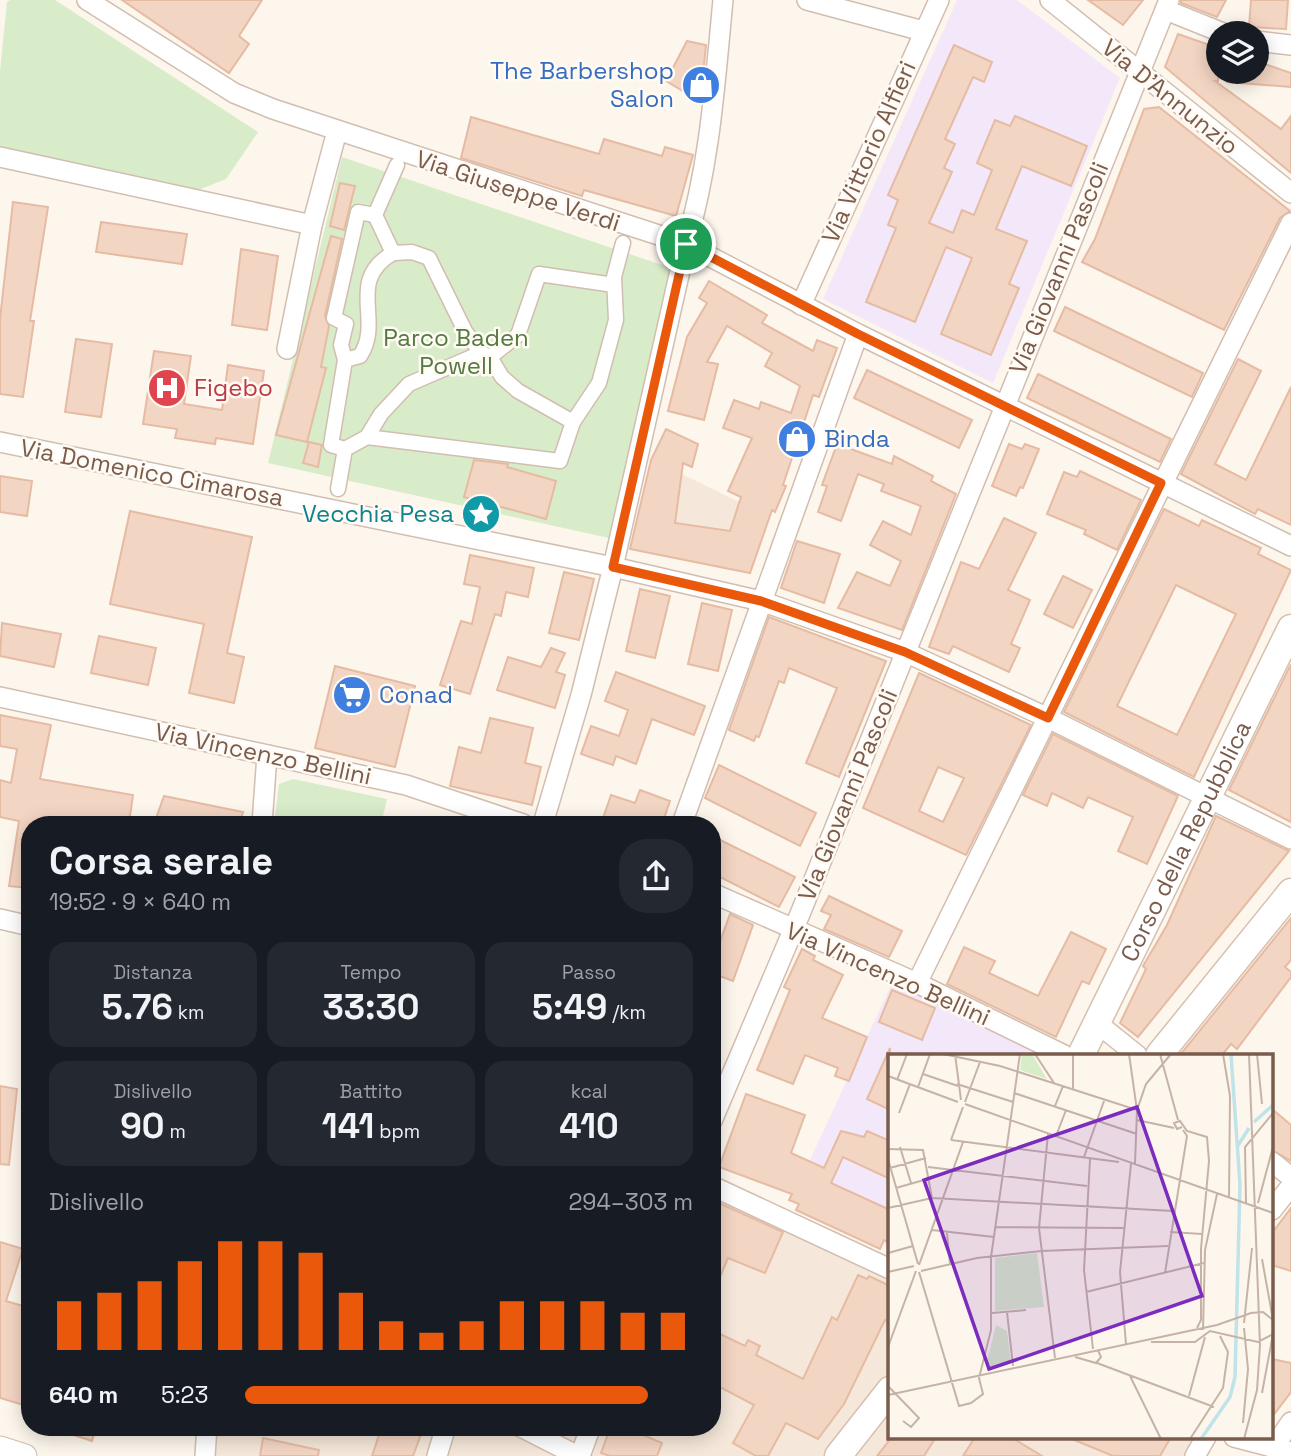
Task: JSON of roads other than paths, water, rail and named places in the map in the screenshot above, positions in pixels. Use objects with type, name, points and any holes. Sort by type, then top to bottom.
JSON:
[{"type":"main road","name":"Corso della Repubblica","points":[[1082,1054],[1291,628]]},
{"type":"main road","points":[[1160,1054],[1289,900]]},
{"type":"main road","points":[[838,1456],[888,1393]]},
{"type":"street","name":"Via Giuseppe Verdi","points":[[87,0],[234,93],[337,131],[686,244],[1003,407],[1291,546]]},
{"type":"street","points":[[545,816],[582,695],[708,157],[723,0]]},
{"type":"street","points":[[807,0],[923,31]]},
{"type":"street","name":"Via Vittorio Alfieri","points":[[801,305],[939,0]]},
{"type":"street","name":"Via D'Annunzio","points":[[1050,0],[1291,193]]},
{"type":"street","points":[[1167,5],[1206,24]]},
{"type":"street","name":"Via Giovanni Pascoli","points":[[721,1100],[793,931],[1138,71],[1167,5]]},
{"type":"street","points":[[1269,42],[1291,45]]},
{"type":"street","points":[[287,349],[312,225],[337,131]]},
{"type":"street","points":[[0,157],[312,225]]},
{"type":"street","points":[[393,253],[375,215],[397,165]]},
{"type":"street","points":[[375,215],[358,212],[334,318],[346,324],[341,345],[345,360],[331,445],[345,449],[367,437],[381,414],[409,384],[486,355],[518,335],[539,274],[614,285]]},
{"type":"street","points":[[917,983],[1291,223]]},
{"type":"street","points":[[367,437],[561,461],[573,422],[599,383],[616,320],[614,285],[623,243]]},
{"type":"street","points":[[345,360],[360,356],[368,345],[366,295],[371,273],[382,260],[393,253],[412,252],[429,258],[465,331],[502,377],[518,391],[573,422]]},
{"type":"street","points":[[344,279],[366,295]]},
{"type":"street","points":[[685,816],[858,334]]},
{"type":"street","name":"Via Domenico Cimarosa","points":[[0,442],[613,567],[761,601],[905,652],[1048,718],[1206,800],[1291,839]]},
{"type":"street","points":[[338,489],[345,449]]},
{"type":"street","name":"Via Vincenzo Bellini","points":[[0,696],[406,785],[499,816]]},
{"type":"street","points":[[263,816],[267,755]]},
{"type":"street","name":"Via Vincenzo Bellini","points":[[721,897],[917,983],[1062,1054]]},
{"type":"street","points":[[0,919],[21,924]]},
{"type":"street","points":[[1097,1023],[1136,1054]]},
{"type":"street","points":[[1274,1164],[1291,1177]]},
{"type":"street","points":[[1274,1207],[1291,1186]]},
{"type":"street","points":[[721,1190],[888,1268]]},
{"type":"street","points":[[1237,1438],[1283,1452],[1291,1422]]},
{"type":"street","points":[[205,1456],[206,1436]]},
{"type":"street","points":[[437,1456],[443,1436]]},
{"type":"street","points":[[539,1436],[579,1456],[587,1436]]},
{"type":"street","points":[[1195,1456],[1205,1438]]},
{"type":"street","points":[[0,1448],[25,1456]]},
{"type":"place","name":"The Barbershop Salon","points":[[701,85]]},
{"type":"place","name":"Figebo","points":[[167,388]]},
{"type":"place","name":"Binda","points":[[797,439]]},
{"type":"place","name":"Vecchia Pesa","points":[[481,514]]},
{"type":"place","name":"Conad","points":[[352,695]]},
{"type":"park label","name":"Parco Baden Powell","points":[[456,352]]}]
